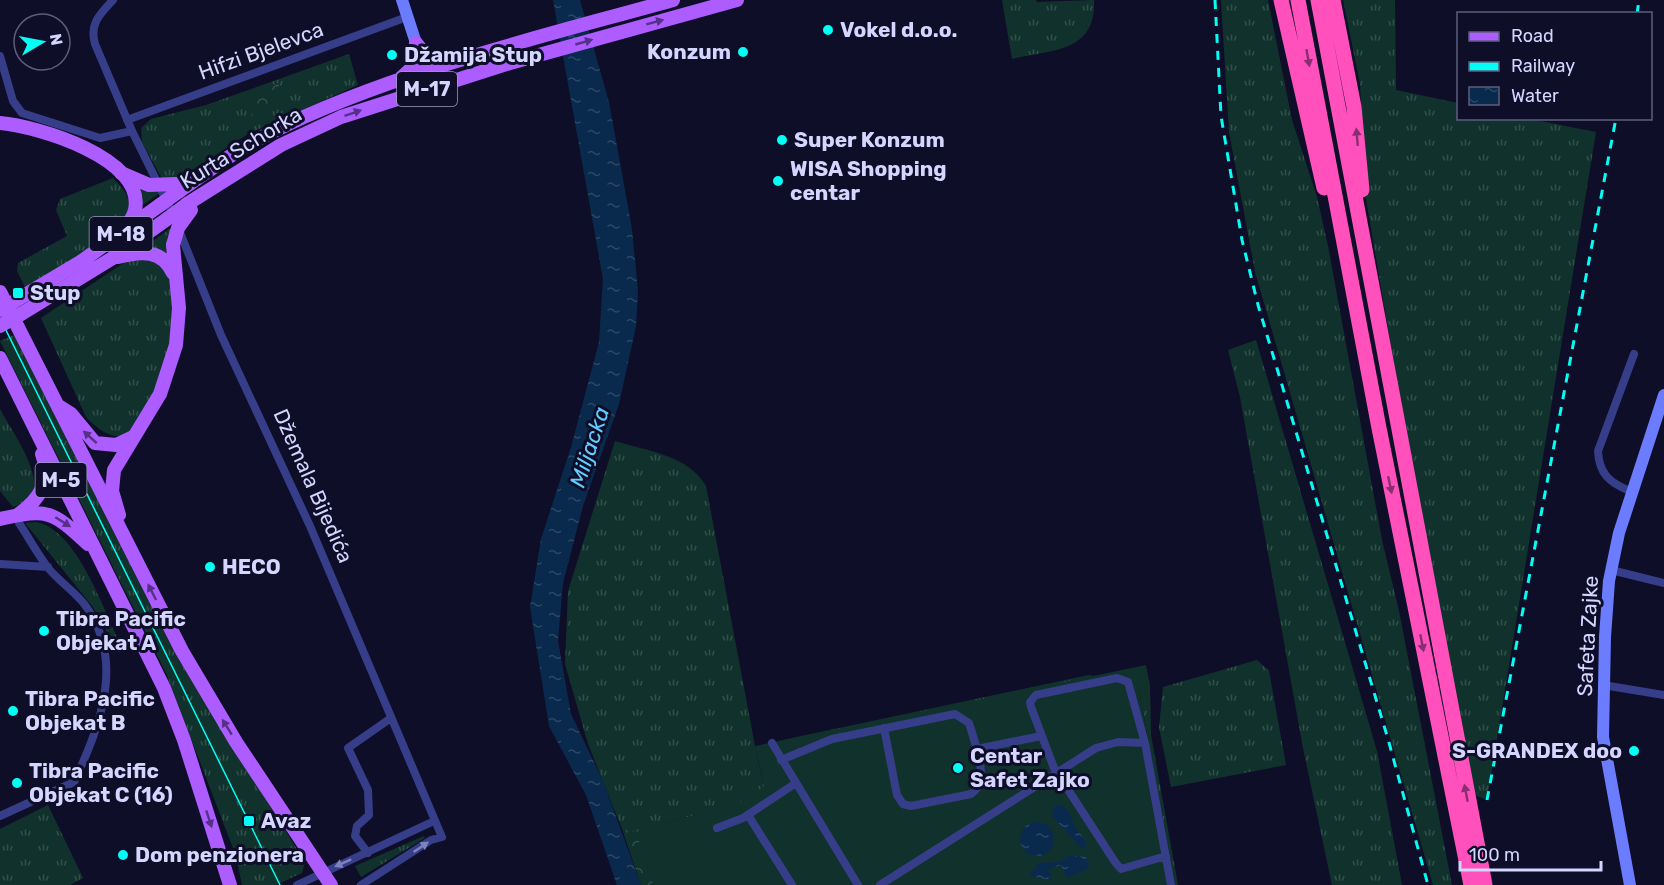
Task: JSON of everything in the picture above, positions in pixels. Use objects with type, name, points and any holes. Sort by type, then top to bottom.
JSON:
[{"type":"highway","points":[[1281,0],[1312,143],[1332,220],[1359,356],[1379,428]]},
{"type":"highway","points":[[1298,0],[1379,428],[1471,885]]},
{"type":"highway","points":[[1318,0],[1485,885]]},
{"type":"highway","points":[[1333,0],[1354,107],[1362,195],[1408,452],[1420,548]]},
{"type":"main road","points":[[402,0],[416,43],[426,56],[458,63]]},
{"type":"main road","name":"Kurta Schorka","points":[[0,310],[86,267],[111,259],[167,219],[189,207],[200,195],[280,144],[341,117],[557,50],[736,0]]},
{"type":"main road","name":"Kurta Schorka","points":[[0,326],[86,267],[121,234],[160,205],[177,188],[270,133],[397,81],[666,1]]},
{"type":"main road","points":[[397,81],[412,68],[416,43]]},
{"type":"main road","points":[[0,123],[19,125],[71,140],[90,150],[121,173],[149,185],[177,188]]},
{"type":"main road","points":[[121,173],[136,203],[135,211],[121,234]]},
{"type":"main road","points":[[121,532],[112,480],[119,460],[152,411],[172,364],[178,325],[173,245],[178,228],[189,207]]},
{"type":"main road","points":[[111,259],[134,253],[153,253],[167,262],[176,278]]},
{"type":"main road","name":"M-5","points":[[0,292],[182,651],[218,713],[331,885]]},
{"type":"main road","points":[[0,358],[25,407],[46,465],[46,478],[38,498],[19,519]]},
{"type":"main road","name":"Safeta Zajke","points":[[1630,885],[1605,752],[1604,685],[1611,570],[1630,491],[1664,395]]},
{"type":"main road","points":[[57,406],[71,414],[95,443],[116,445],[133,438]]},
{"type":"main road","name":"M-5","points":[[25,407],[172,707],[230,885]]},
{"type":"main road","points":[[0,519],[19,519],[45,513],[62,520],[98,553]]},
{"type":"street","name":"Džemala Bijedića","points":[[113,0],[95,22],[92,33],[127,120],[171,210],[221,335],[310,526],[442,837],[431,840],[361,885]]},
{"type":"street","name":"Hifzi Bjelevca","points":[[127,120],[408,17]]},
{"type":"street","points":[[0,56],[13,101],[22,113],[100,138],[132,131]]},
{"type":"street","points":[[1630,491],[1608,480],[1599,461],[1598,451],[1634,354]]},
{"type":"street","points":[[0,816],[74,782],[95,735],[107,670],[104,642],[85,605],[48,567],[19,519]]},
{"type":"street","points":[[0,564],[48,567]]},
{"type":"street","points":[[1611,570],[1664,584]]},
{"type":"street","points":[[1166,856],[1121,869],[1056,772],[1031,707],[1030,702],[1036,695],[1122,678],[1132,686],[1145,743],[1166,856],[1171,885]]},
{"type":"street","points":[[1604,685],[1664,695]]},
{"type":"street","points":[[781,760],[832,739],[884,728],[955,714],[969,723],[977,749],[982,778],[977,790],[971,794],[911,806],[903,804],[897,795],[884,728]]},
{"type":"street","points":[[368,853],[355,836],[357,826],[369,814],[370,802],[348,748],[390,718]]},
{"type":"street","points":[[977,749],[1041,736]]},
{"type":"street","points":[[772,743],[858,885]]},
{"type":"street","points":[[880,885],[1056,772],[1104,744],[1145,743]]},
{"type":"street","points":[[717,828],[748,815],[796,783]]},
{"type":"street","points":[[748,815],[792,885]]},
{"type":"street","points":[[297,885],[434,821]]},
{"type":"green space","points":[[1002,0],[1036,0],[1037,2],[1094,0],[1093,17],[1088,30],[1069,46],[1012,59]]},
{"type":"green space","points":[[1221,0],[1268,0],[1292,120],[1317,197],[1328,246],[1382,540],[1399,611],[1452,885],[1433,885],[1255,272],[1229,132]]},
{"type":"green space","points":[[1343,0],[1395,0],[1396,90],[1457,103],[1457,120],[1535,120],[1596,132],[1487,800],[1467,792],[1366,199],[1360,84]]},
{"type":"green space","points":[[349,54],[358,85],[248,134],[178,178],[162,179],[142,142],[141,128],[151,119],[206,105]]},
{"type":"green space","points":[[278,83],[286,106],[253,119],[245,95]]},
{"type":"green space","points":[[113,178],[126,193],[129,201],[125,217],[116,229],[69,263],[25,287],[17,271],[18,263],[67,236],[56,210],[60,199]]},
{"type":"green space","points":[[136,185],[160,193],[140,207]]},
{"type":"green space","points":[[172,227],[166,256],[149,246],[149,244]]},
{"type":"green space","points":[[140,259],[157,262],[165,268],[171,283],[174,305],[172,330],[168,357],[151,406],[139,424],[126,434],[114,436],[104,432],[86,417],[41,318],[125,262]]},
{"type":"green space","points":[[16,334],[177,657],[305,862],[302,873],[276,885],[242,885],[236,856],[166,673],[0,341]]},
{"type":"green space","points":[[1256,340],[1377,751],[1402,885],[1332,885],[1303,748],[1240,397],[1228,350]]},
{"type":"green space","points":[[0,409],[28,459],[34,481],[35,492],[24,503],[13,507],[0,491]]},
{"type":"green space","points":[[615,441],[653,451],[678,461],[689,467],[706,486],[755,746],[763,782],[767,783],[739,814],[709,811],[664,824],[654,885],[636,833],[622,829],[588,744],[565,664],[568,591]]},
{"type":"green space","points":[[36,522],[51,528],[76,554],[87,572],[120,643],[114,645],[93,607],[25,523]]},
{"type":"green space","points":[[1257,660],[1269,671],[1286,765],[1171,787],[1159,727],[1163,687]]},
{"type":"green space","name":"Centar Safet Zajko","points":[[1146,665],[1150,685],[1141,687],[1139,690],[1175,885],[654,885],[636,832],[743,801],[764,786],[755,746]]},
{"type":"green space","points":[[1089,675],[1140,686],[1150,685],[1151,735],[1178,885],[1175,885],[1139,690],[778,741]]},
{"type":"green space","points":[[48,805],[83,878],[70,885],[0,885],[0,829]]},
{"type":"green space","points":[[622,829],[636,832],[654,885],[641,885]]},
{"type":"green space","points":[[424,836],[425,838],[361,877],[355,866]]},
{"type":"water","name":"Miljacka","points":[[553,0],[580,0],[609,102],[632,229],[638,291],[636,326],[619,404],[583,506],[563,583],[558,641],[571,714],[603,781],[641,885],[617,885],[586,795],[549,726],[530,607],[541,539],[571,447],[599,342],[603,279]]},
{"type":"water","points":[[1061,804],[1070,813],[1075,827],[1087,843],[1083,850],[1052,816],[1053,807]]},
{"type":"water","points":[[1037,822],[1049,827],[1054,839],[1049,851],[1037,856],[1025,851],[1020,839],[1025,827]]},
{"type":"water","points":[[1069,855],[1086,857],[1089,863],[1088,869],[1067,878],[1061,865],[1046,870],[1052,875],[1050,880],[1030,876],[1031,870],[1037,868],[1036,863],[1060,862]]},
{"type":"tram line","points":[[0,318],[280,885]]},
{"type":"railway","points":[[1215,0],[1221,116],[1242,240],[1258,305],[1388,739],[1428,885]]},
{"type":"railway","points":[[1637,12],[1639,0]]},
{"type":"railway","points":[[1487,800],[1616,120]]},
{"type":"place","name":"Vokel d.o.o.","points":[[828,30]]},
{"type":"place","name":"Konzum","points":[[743,52]]},
{"type":"place","name":"Džamija Stup","points":[[392,55]]},
{"type":"place","name":"Super Konzum","points":[[782,140]]},
{"type":"place","name":"WISA Shopping centar","points":[[778,181]]},
{"type":"place","name":"Stup","points":[[18,293]]},
{"type":"place","name":"HECO","points":[[210,567]]},
{"type":"place","name":"Tibra Pacific Objekat A","points":[[44,631]]},
{"type":"place","name":"Tibra Pacific Objekat B","points":[[13,711]]},
{"type":"place","name":"S-GRANDEX doo","points":[[1634,751]]},
{"type":"place","name":"Centar Safet Zajko","points":[[958,768]]},
{"type":"place","name":"Tibra Pacific Objekat C (16)","points":[[17,783]]},
{"type":"place","name":"Avaz","points":[[249,821]]},
{"type":"place","name":"Dom penzionera","points":[[123,855]]}]
